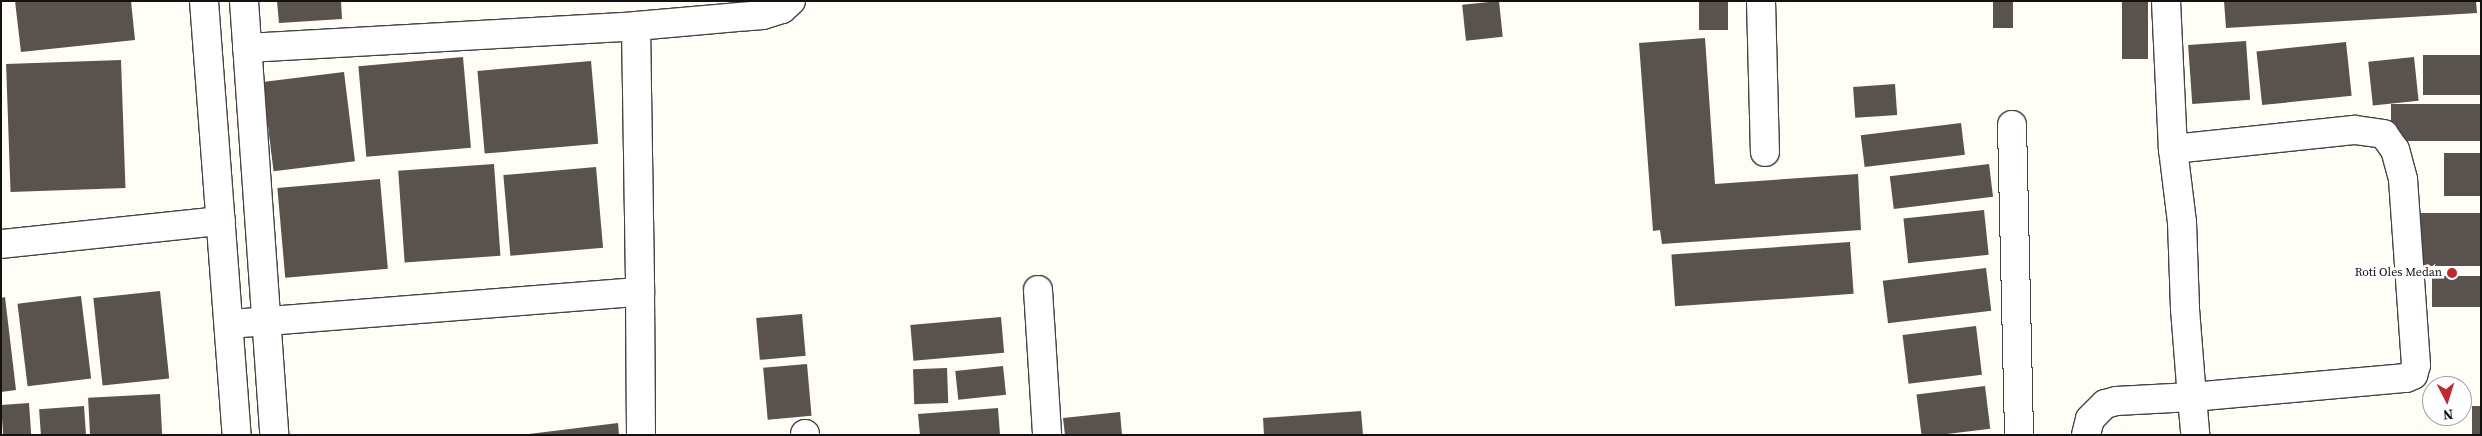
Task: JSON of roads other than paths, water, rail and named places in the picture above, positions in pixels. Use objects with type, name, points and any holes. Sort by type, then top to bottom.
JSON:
[{"type":"street","points":[[204,1],[238,435]]},
{"type":"street","points":[[244,1],[274,435]]},
{"type":"street","points":[[247,48],[636,26],[763,15],[782,10],[791,1]]},
{"type":"street","points":[[1761,1],[1765,152]]},
{"type":"street","points":[[2166,1],[2172,149],[2182,222],[2195,435]]},
{"type":"street","points":[[636,26],[641,435]]},
{"type":"street","points":[[2012,125],[2019,435]]},
{"type":"street","points":[[2086,435],[2090,419],[2106,404],[2406,378],[2413,375],[2416,366],[2403,179],[2395,150],[2384,134],[2354,130],[2172,149]]},
{"type":"street","points":[[1,244],[220,221]]},
{"type":"street","points":[[1038,290],[1047,435]]},
{"type":"street","points":[[230,324],[640,292]]},
{"type":"place","name":"Roti Oles Medan","points":[[2452,273]]}]
